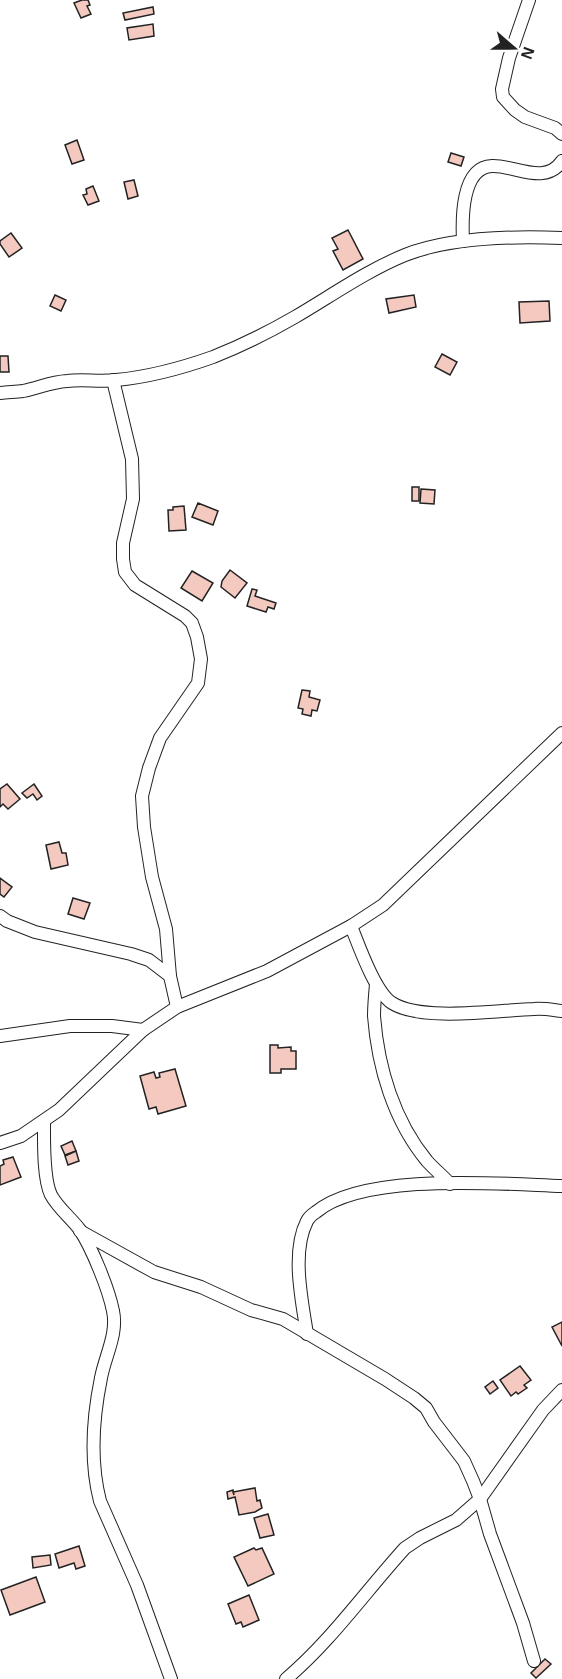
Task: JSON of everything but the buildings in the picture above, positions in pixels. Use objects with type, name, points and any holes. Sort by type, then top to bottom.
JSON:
[{"type":"street","points":[[528,0],[509,57],[502,89],[503,97],[525,117],[555,128],[562,134]]},
{"type":"street","points":[[463,241],[464,201],[474,176],[482,168],[493,166],[533,174],[550,172],[562,161]]},
{"type":"street","points":[[0,393],[23,391],[48,383],[69,380],[147,377],[213,356],[260,336],[294,318],[348,284],[405,255],[431,247],[463,241],[527,237],[562,238]]},
{"type":"street","points":[[113,380],[132,459],[133,499],[123,543],[125,572],[135,585],[185,616],[192,623],[201,659],[198,683],[160,738],[142,796],[152,877],[166,929],[170,976],[177,1007]]},
{"type":"street","points":[[0,1143],[21,1136],[44,1122],[143,1030],[177,1007],[267,971],[351,926],[383,905],[562,732]]},
{"type":"street","points":[[0,916],[35,932],[149,960],[170,976]]},
{"type":"street","points":[[351,926],[376,984],[391,1003],[407,1009],[434,1014],[537,1009],[562,1011]]},
{"type":"street","points":[[376,984],[374,1014],[380,1060],[388,1091],[406,1130],[427,1161],[450,1184]]},
{"type":"street","points":[[0,1036],[70,1026],[112,1026],[143,1030]]},
{"type":"street","points":[[44,1122],[46,1169],[51,1194],[80,1231],[110,1295],[115,1322],[100,1378],[94,1429],[96,1487],[137,1585],[171,1679]]},
{"type":"street","points":[[307,1334],[299,1268],[301,1240],[308,1219],[323,1206],[351,1194],[387,1187],[432,1183],[562,1186]]},
{"type":"street","points":[[80,1231],[154,1272],[201,1287],[250,1310],[283,1319],[385,1379],[426,1408],[464,1461],[480,1499],[534,1661]]},
{"type":"street","points":[[286,1679],[322,1645],[405,1548],[456,1520],[480,1499],[543,1410],[562,1390]]}]
